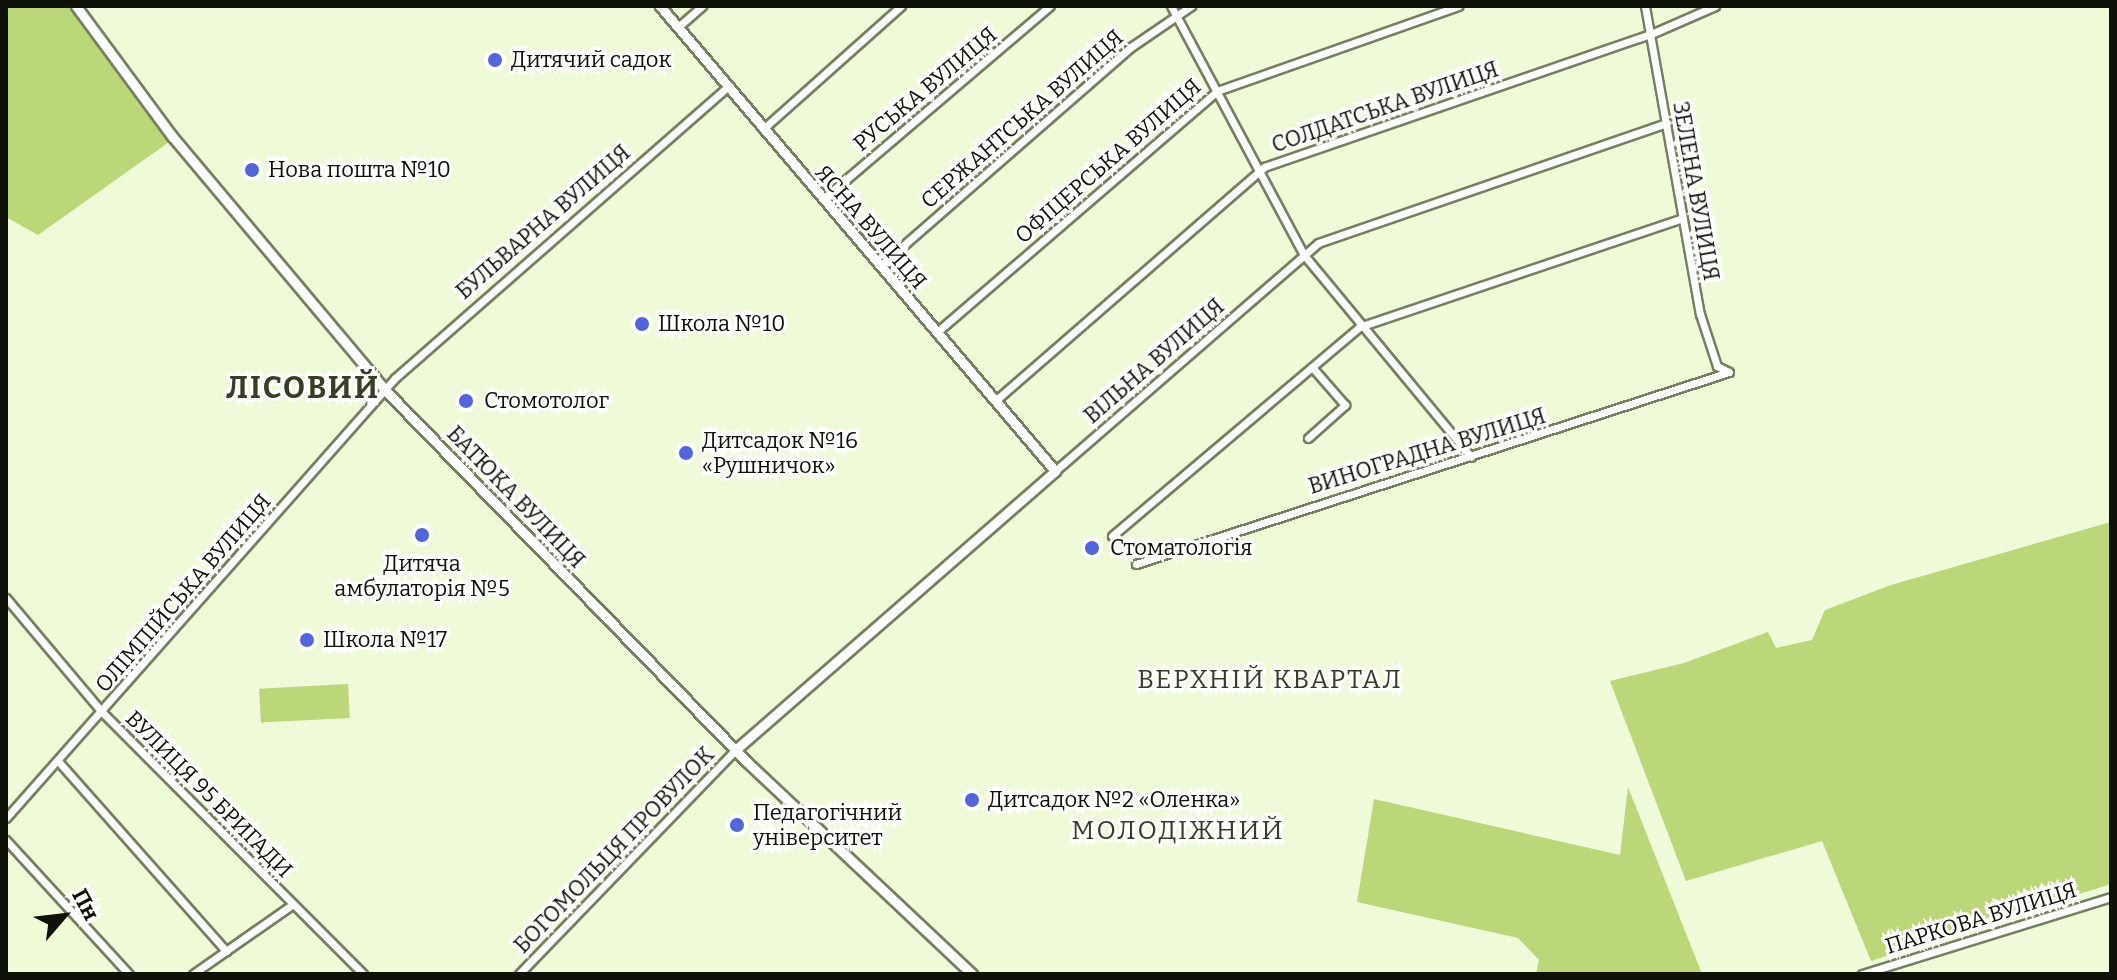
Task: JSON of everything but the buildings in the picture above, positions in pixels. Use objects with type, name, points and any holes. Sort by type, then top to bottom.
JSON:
[{"type":"street","name":"БАТЮКА ВУЛИЦЯ","points":[[76,6],[172,136],[385,390],[735,750],[972,974]]},
{"type":"street","name":"ЯСНА ВУЛИЦЯ","points":[[660,6],[1055,471]]},
{"type":"street","points":[[678,27],[702,6]]},
{"type":"street","points":[[763,129],[901,6]]},
{"type":"street","name":"РУСЬКА ВУЛИЦЯ","points":[[823,199],[1050,6]]},
{"type":"street","points":[[1171,6],[1217,91],[1257,175],[1304,255],[1359,327],[1471,457]]},
{"type":"street","name":"СЕРЖАНТСЬКА ВУЛИЦЯ","points":[[881,265],[1175,15],[1191,6]]},
{"type":"street","name":"ОФІЦЕРСЬКА ВУЛИЦЯ","points":[[937,332],[1217,91],[1459,6]]},
{"type":"street","name":"ЗЕЛЕНА ВУЛИЦЯ","points":[[1645,6],[1681,200],[1680,219],[1717,366],[1729,372]]},
{"type":"street","name":"СОЛДАТСЬКА ВУЛИЦЯ","points":[[995,401],[1264,167],[1651,34],[1715,6]]},
{"type":"street","name":"БУЛЬВАРНА ВУЛИЦЯ","points":[[385,390],[728,86]]},
{"type":"street","name":"ВІЛЬНА ВУЛИЦЯ","points":[[735,750],[1318,243],[1667,123]]},
{"type":"street","points":[[1112,536],[1359,327],[1680,219]]},
{"type":"street","points":[[1308,438],[1345,405],[1312,367]]},
{"type":"street","name":"ВИНОГРАДНА ВУЛИЦЯ","points":[[1136,564],[1729,372]]},
{"type":"street","name":"ОЛІМПІЙСЬКА ВУЛИЦЯ","points":[[6,818],[385,390]]},
{"type":"street","name":"ВУЛИЦЯ 95 БРИГАДИ","points":[[6,598],[102,712],[363,974]]},
{"type":"street","name":"БОГОМОЛЬЦЯ ПРОВУЛОК","points":[[519,974],[735,750]]},
{"type":"street","points":[[58,761],[226,951]]},
{"type":"street","points":[[6,840],[129,974]]},
{"type":"street","name":"ПАРКОВА ВУЛИЦЯ","points":[[1862,974],[2111,897]]},
{"type":"street","points":[[193,974],[293,904]]},
{"type":"green space","points":[[6,6],[68,6],[169,142],[38,235],[6,217]]},
{"type":"green space","points":[[2111,522],[2111,884],[1871,961],[1822,841],[1686,881],[1610,681],[1684,663],[1768,632],[1776,648],[1812,640],[1825,610],[1891,585]]},
{"type":"green space","points":[[348,684],[350,718],[261,723],[259,689]]},
{"type":"green space","points":[[1628,787],[1702,974],[1536,974],[1539,960],[1518,938],[1357,902],[1374,799],[1620,855]]},
{"type":"place","name":"Дитячий садок","points":[[495,60]]},
{"type":"place","name":"Нова пошта №10","points":[[252,170]]},
{"type":"place","name":"Школа №10","points":[[642,324]]},
{"type":"place","name":"Стомотолог","points":[[466,401]]},
{"type":"place","name":"Дитсадок №16 «Рушничок»","points":[[686,453]]},
{"type":"place","name":"Дитяча амбулаторія №5","points":[[422,535]]},
{"type":"place","name":"Стоматологія","points":[[1092,548]]},
{"type":"place","name":"Школа №17","points":[[307,640]]},
{"type":"place","name":"Дитсадок №2 «Оленка»","points":[[972,800]]},
{"type":"place","name":"Педагогічний університет","points":[[737,825]]},
{"type":"district","name":"ЛІСОВИЙ","points":[[303,388]]},
{"type":"district","name":"ВЕРХНІЙ КВАРТАЛ","points":[[1270,680]]},
{"type":"district","name":"МОЛОДІЖНИЙ","points":[[1178,831]]}]
